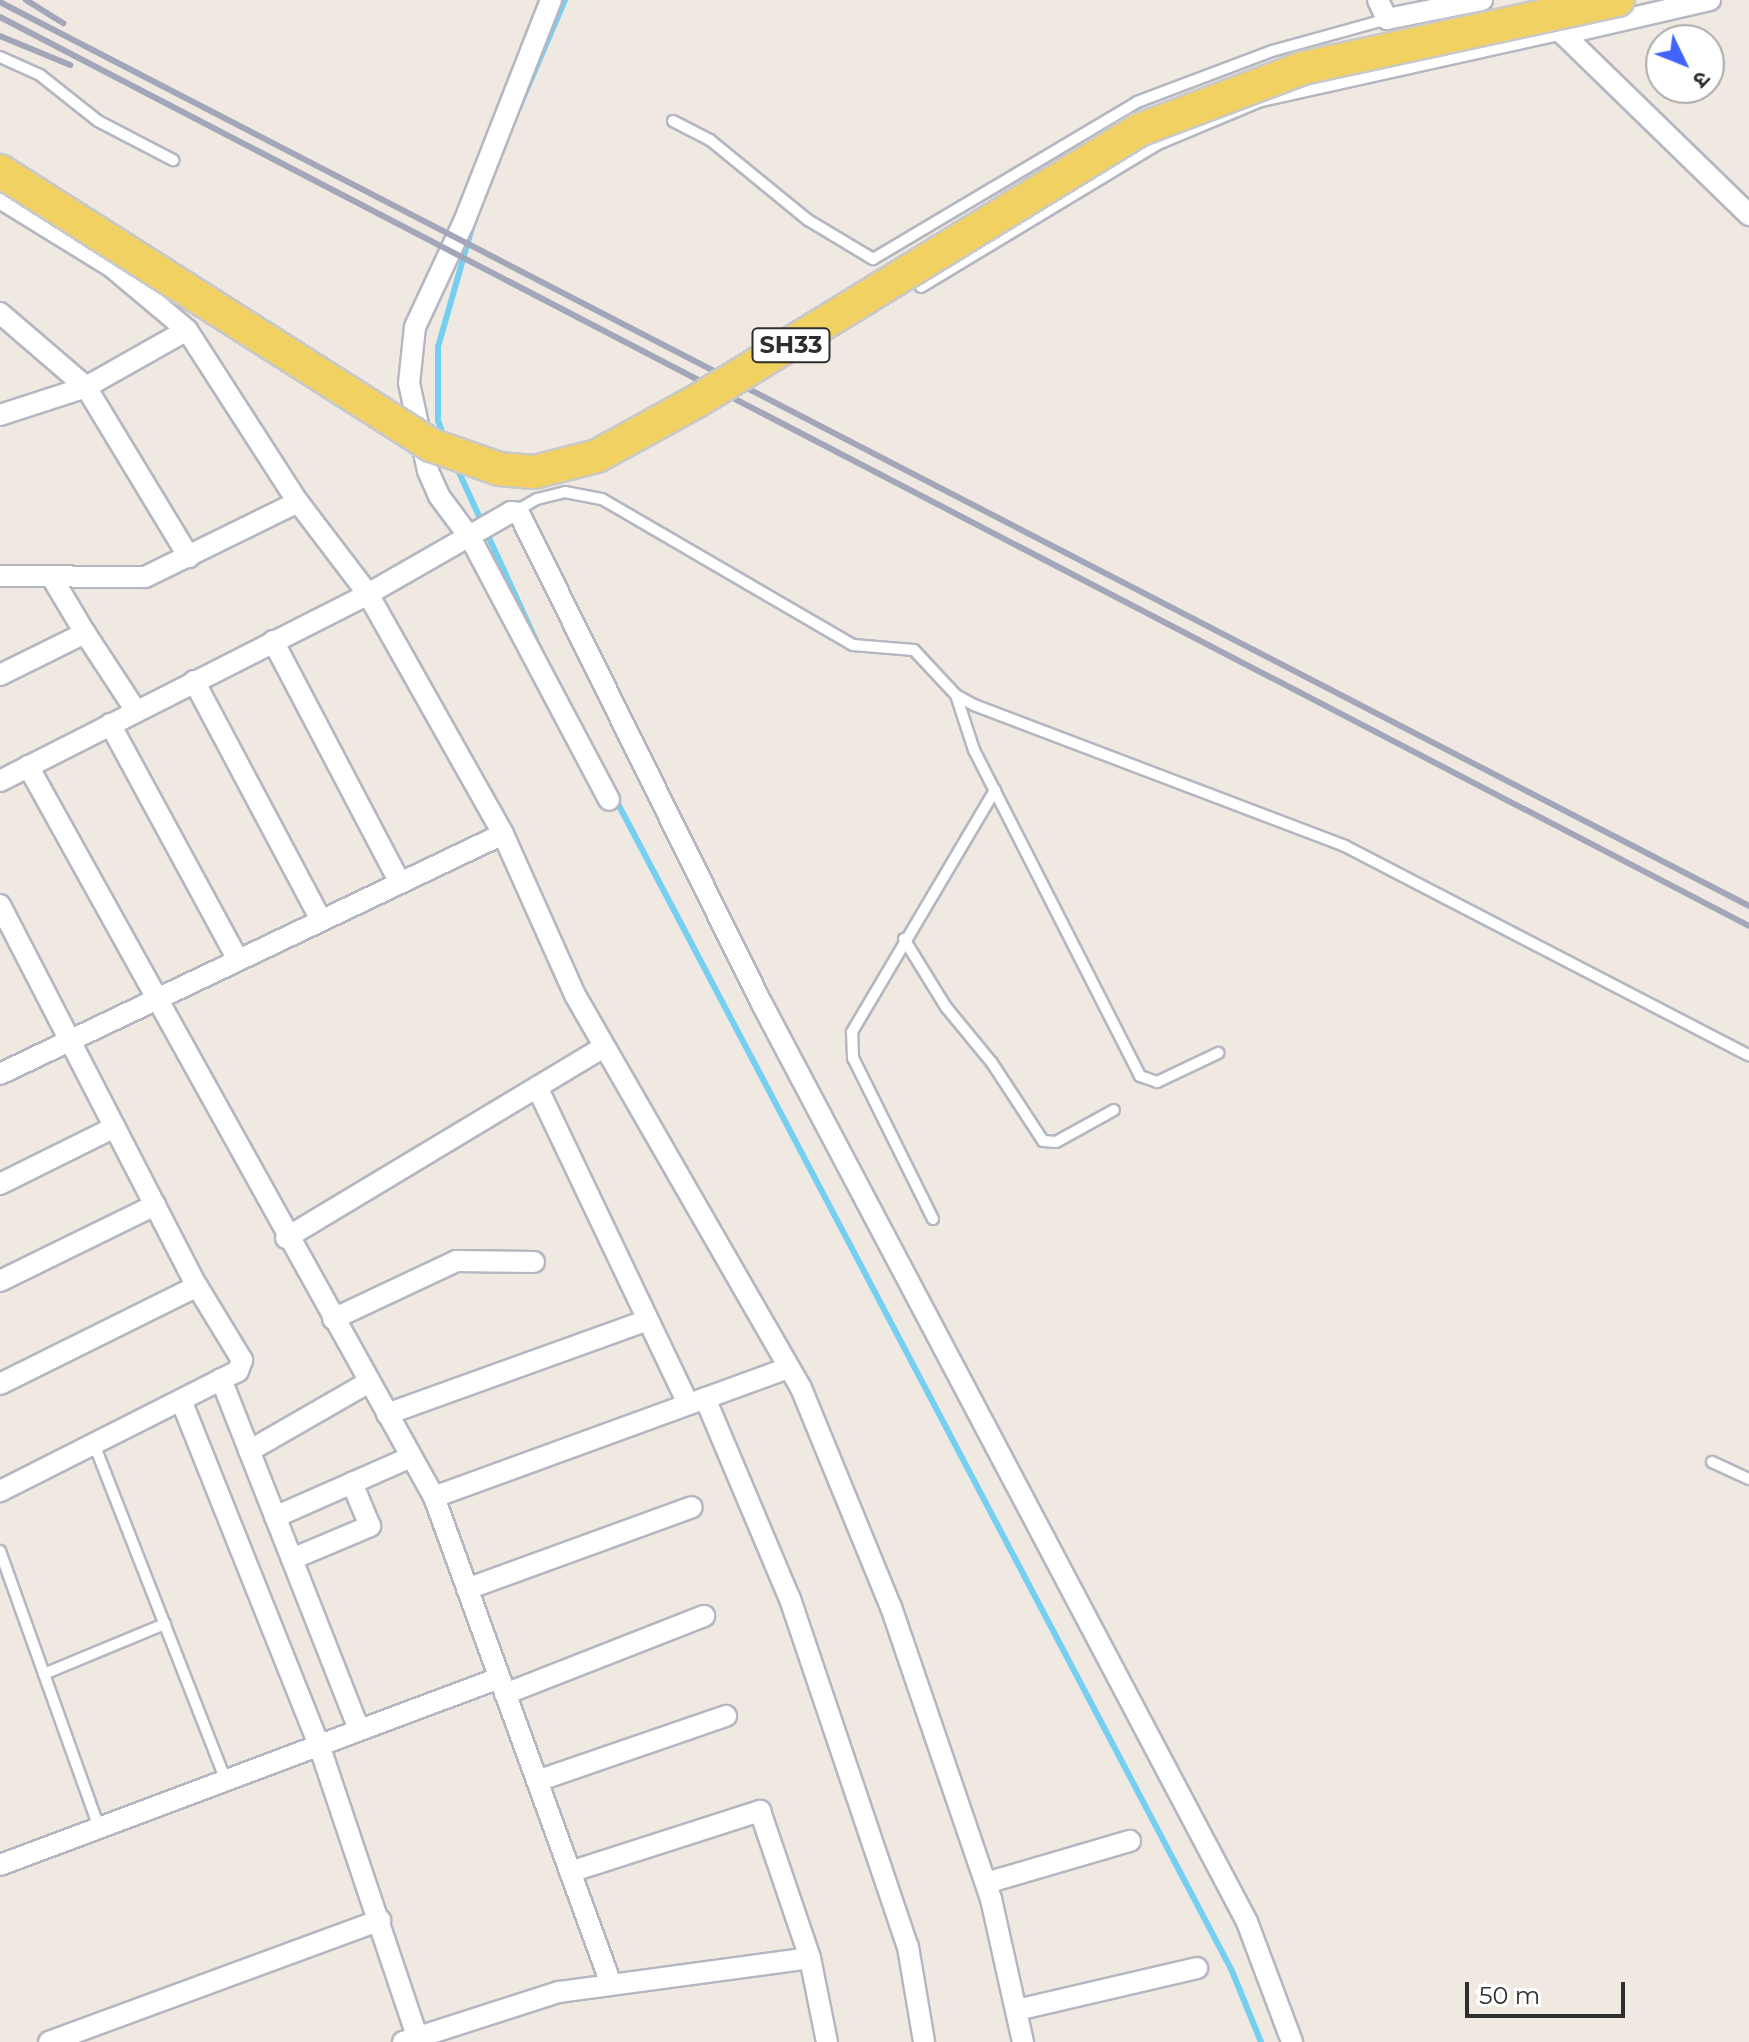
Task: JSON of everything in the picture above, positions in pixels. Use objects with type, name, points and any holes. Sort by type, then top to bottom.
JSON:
[{"type":"main road","name":"SH33","points":[[0,171],[431,445],[499,469],[534,472],[597,456],[697,401],[1139,130],[1303,68],[1618,0]]},
{"type":"street","points":[[551,0],[463,224],[415,327],[409,383],[428,471],[449,512],[475,536],[609,800]]},
{"type":"street","points":[[1383,9],[1482,0]]},
{"type":"street","points":[[1563,34],[1710,0]]},
{"type":"street","points":[[1563,34],[1749,215]]},
{"type":"street","points":[[0,198],[112,267],[187,330],[298,502],[368,594],[503,834],[604,1047],[789,1368],[891,1607],[986,1883],[1023,2042]]},
{"type":"street","points":[[0,313],[86,387],[189,557]]},
{"type":"street","points":[[0,415],[86,387],[187,330]]},
{"type":"street","points":[[0,576],[145,577],[298,502]]},
{"type":"street","points":[[0,781],[368,594],[516,511],[761,1002],[1247,1922],[1292,2042]]},
{"type":"street","points":[[51,576],[136,711]]},
{"type":"street","points":[[0,675],[85,633]]},
{"type":"street","points":[[273,641],[399,881]]},
{"type":"street","points":[[194,681],[320,918]]},
{"type":"street","points":[[110,724],[237,958]]},
{"type":"street","points":[[28,766],[286,1238],[434,1497],[611,1984]]},
{"type":"street","points":[[0,1074],[154,997],[503,834]]},
{"type":"street","points":[[0,905],[197,1286],[242,1360],[238,1371],[0,1491]]},
{"type":"street","points":[[286,1238],[604,1047]]},
{"type":"street","points":[[537,1087],[648,1320],[696,1401],[790,1599],[908,1947],[924,2042]]},
{"type":"street","points":[[0,1184],[115,1127]]},
{"type":"street","points":[[0,1281],[155,1205]]},
{"type":"street","points":[[333,1319],[456,1261],[534,1262]]},
{"type":"street","points":[[0,1384],[197,1286]]},
{"type":"street","points":[[387,1414],[648,1320]]},
{"type":"street","points":[[434,1497],[789,1368]]},
{"type":"street","points":[[221,1379],[359,1730]]},
{"type":"street","points":[[249,1451],[369,1382]]},
{"type":"street","points":[[181,1400],[319,1745],[380,1920],[413,2040],[559,1992],[810,1958]]},
{"type":"street","points":[[275,1517],[411,1457]]},
{"type":"street","points":[[292,1559],[370,1526],[352,1483]]},
{"type":"street","points":[[467,1589],[692,1507]]},
{"type":"street","points":[[0,1865],[359,1730],[502,1686],[704,1616]]},
{"type":"street","points":[[537,1781],[726,1716]]},
{"type":"street","points":[[570,1872],[760,1811],[810,1958],[827,2042]]},
{"type":"street","points":[[986,1883],[1130,1841]]},
{"type":"street","points":[[49,2042],[380,1920]]},
{"type":"street","points":[[1017,2010],[1197,1968]]},
{"type":"lane","points":[[673,121],[719,147],[808,220],[873,259],[1137,102],[1383,9]]},
{"type":"lane","points":[[921,287],[1156,145],[1248,106],[1563,34]]},
{"type":"lane","points":[[0,57],[40,75],[98,121],[173,160]]},
{"type":"lane","points":[[516,511],[550,495],[602,499],[853,645],[914,650],[956,695],[995,790],[1140,1076],[1157,1082],[1218,1053]]},
{"type":"lane","points":[[956,695],[1345,846],[1749,1055]]},
{"type":"lane","points":[[933,1219],[851,1045],[852,1032],[904,939],[995,790]]},
{"type":"lane","points":[[904,939],[946,1007],[992,1063],[1043,1141],[1056,1142],[1114,1110]]},
{"type":"lane","points":[[94,1444],[226,1780]]},
{"type":"lane","points":[[1712,1462],[1749,1479]]},
{"type":"lane","points":[[0,1551],[99,1828]]},
{"type":"lane","points":[[44,1674],[165,1624]]},
{"type":"waterway","points":[[518,110],[565,0]]},
{"type":"waterway","points":[[445,439],[438,421],[438,347],[474,221]]},
{"type":"waterway","points":[[457,468],[539,647]]},
{"type":"waterway","points":[[616,800],[1232,1971],[1261,2042]]},
{"type":"railway","points":[[26,0],[63,23]]},
{"type":"railway","points":[[0,2],[1749,906]]},
{"type":"railway","points":[[0,17],[1749,926]]},
{"type":"railway","points":[[0,36],[70,65]]}]
